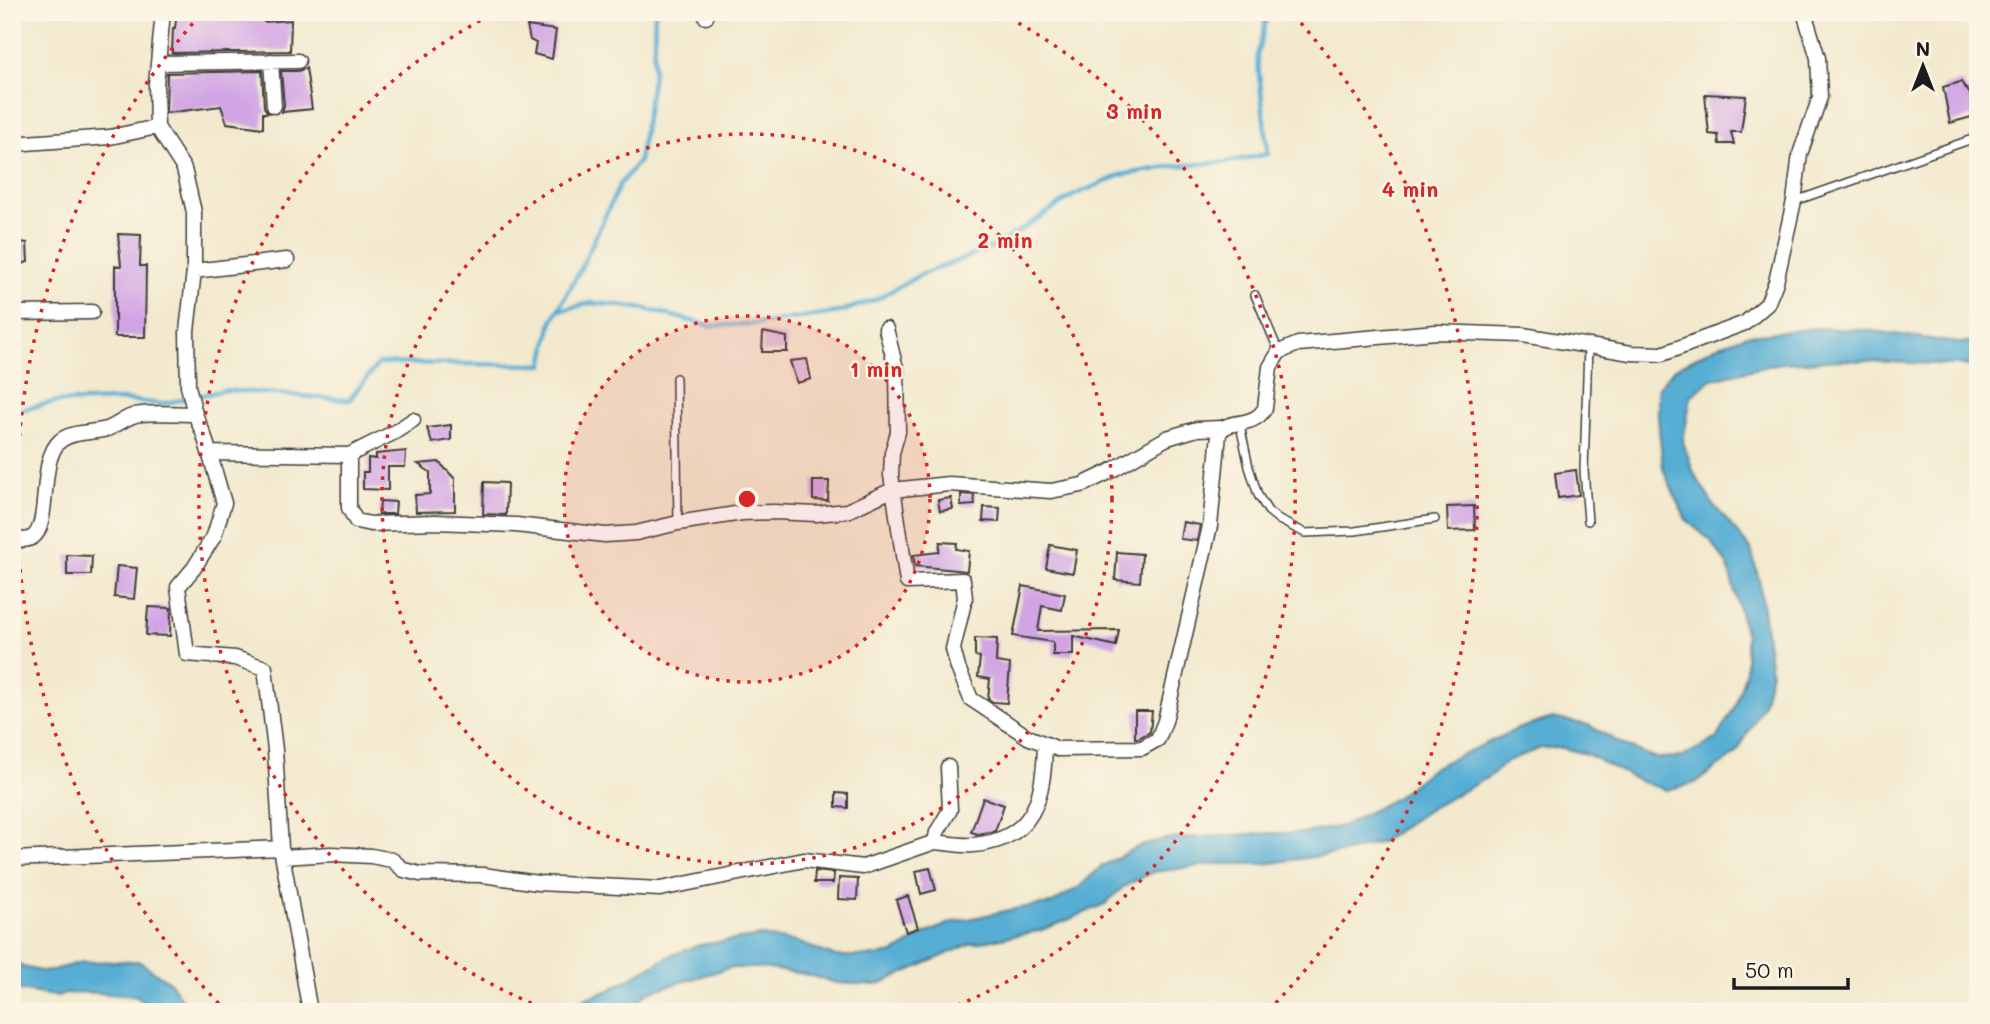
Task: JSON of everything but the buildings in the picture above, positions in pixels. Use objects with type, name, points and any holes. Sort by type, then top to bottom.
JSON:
[{"type":"street","points":[[163,12],[158,62],[157,127],[184,169],[194,212],[194,271],[187,331],[188,386],[224,503],[214,536],[194,569],[178,587],[187,654],[235,658],[265,667],[275,750],[282,853],[310,1012]]},
{"type":"street","points":[[349,455],[349,508],[356,521],[372,524],[435,522],[516,525],[605,535],[636,533],[742,513],[816,514],[847,511],[892,490],[949,484],[1051,491],[1082,485],[1167,438],[1197,429],[1240,425],[1255,419],[1265,408],[1270,367],[1279,352],[1298,344],[1436,332],[1523,335],[1630,353],[1662,354],[1745,323],[1767,304],[1776,282],[1794,201],[1800,155],[1820,97],[1818,58],[1804,12]]},
{"type":"street","points":[[271,61],[274,106]]},
{"type":"street","points":[[158,62],[298,61]]},
{"type":"street","points":[[12,144],[110,137],[157,127]]},
{"type":"street","points":[[194,271],[287,260]]},
{"type":"street","points":[[12,313],[92,312]]},
{"type":"street","points":[[886,329],[897,372],[898,432],[892,453],[892,490],[907,582],[963,580],[965,598],[953,649],[971,699],[1028,737],[1058,749],[1142,748],[1158,739],[1165,721],[1204,557],[1221,428]]},
{"type":"street","points":[[12,539],[27,540],[36,535],[41,524],[50,458],[58,443],[65,437],[108,429],[130,416],[194,409]]},
{"type":"street","points":[[210,453],[349,455],[396,432],[413,420]]},
{"type":"street","points":[[12,859],[331,854],[392,860],[404,870],[420,874],[483,875],[538,883],[660,889],[804,860],[863,867],[935,842],[972,845],[1009,838],[1027,822],[1040,797],[1045,744]]},
{"type":"street","points":[[935,842],[937,832],[950,810],[948,767]]},
{"type":"lane","points":[[1794,201],[1978,137]]},
{"type":"lane","points":[[1255,295],[1279,352]]},
{"type":"lane","points":[[1588,346],[1584,470],[1588,521]]},
{"type":"lane","points":[[676,378],[678,523]]},
{"type":"lane","points":[[1240,425],[1258,495],[1268,511],[1279,520],[1305,533],[1354,531],[1434,519]]},
{"type":"water","points":[[1819,328],[1867,330],[1958,343],[1978,342],[1978,366],[1845,360],[1781,363],[1712,379],[1691,396],[1683,442],[1694,473],[1712,503],[1751,549],[1760,584],[1771,672],[1763,705],[1736,754],[1695,783],[1666,790],[1639,781],[1589,755],[1563,748],[1541,748],[1507,761],[1489,777],[1431,808],[1381,842],[1347,852],[1264,864],[1216,864],[1153,872],[1123,887],[1105,904],[1073,918],[1039,931],[970,944],[877,985],[837,983],[804,974],[761,968],[729,968],[648,992],[628,1012],[546,1012],[607,991],[672,955],[699,945],[762,936],[797,942],[834,956],[894,953],[925,934],[950,923],[1050,904],[1079,887],[1102,866],[1135,848],[1164,839],[1303,833],[1343,826],[1394,799],[1434,767],[1520,728],[1553,718],[1588,725],[1628,747],[1656,758],[1682,757],[1716,739],[1735,706],[1746,671],[1746,636],[1728,566],[1711,541],[1686,520],[1663,469],[1658,388],[1674,369],[1715,347],[1747,335]]},
{"type":"water","points":[[12,959],[23,967],[45,972],[83,962],[138,961],[171,983],[187,1012],[152,1012],[137,996],[83,992],[54,996],[14,989]]},
{"type":"waterway","points":[[12,412],[54,402],[124,400],[162,404],[225,390],[349,400],[379,363],[543,365],[552,321],[580,270],[620,184],[639,161],[653,74],[655,12]]},
{"type":"waterway","points":[[557,311],[591,303],[617,305],[646,309],[711,326],[756,324],[839,312],[875,300],[920,275],[996,246],[1074,195],[1121,175],[1174,166],[1227,162],[1268,154],[1257,56],[1268,12]]}]
